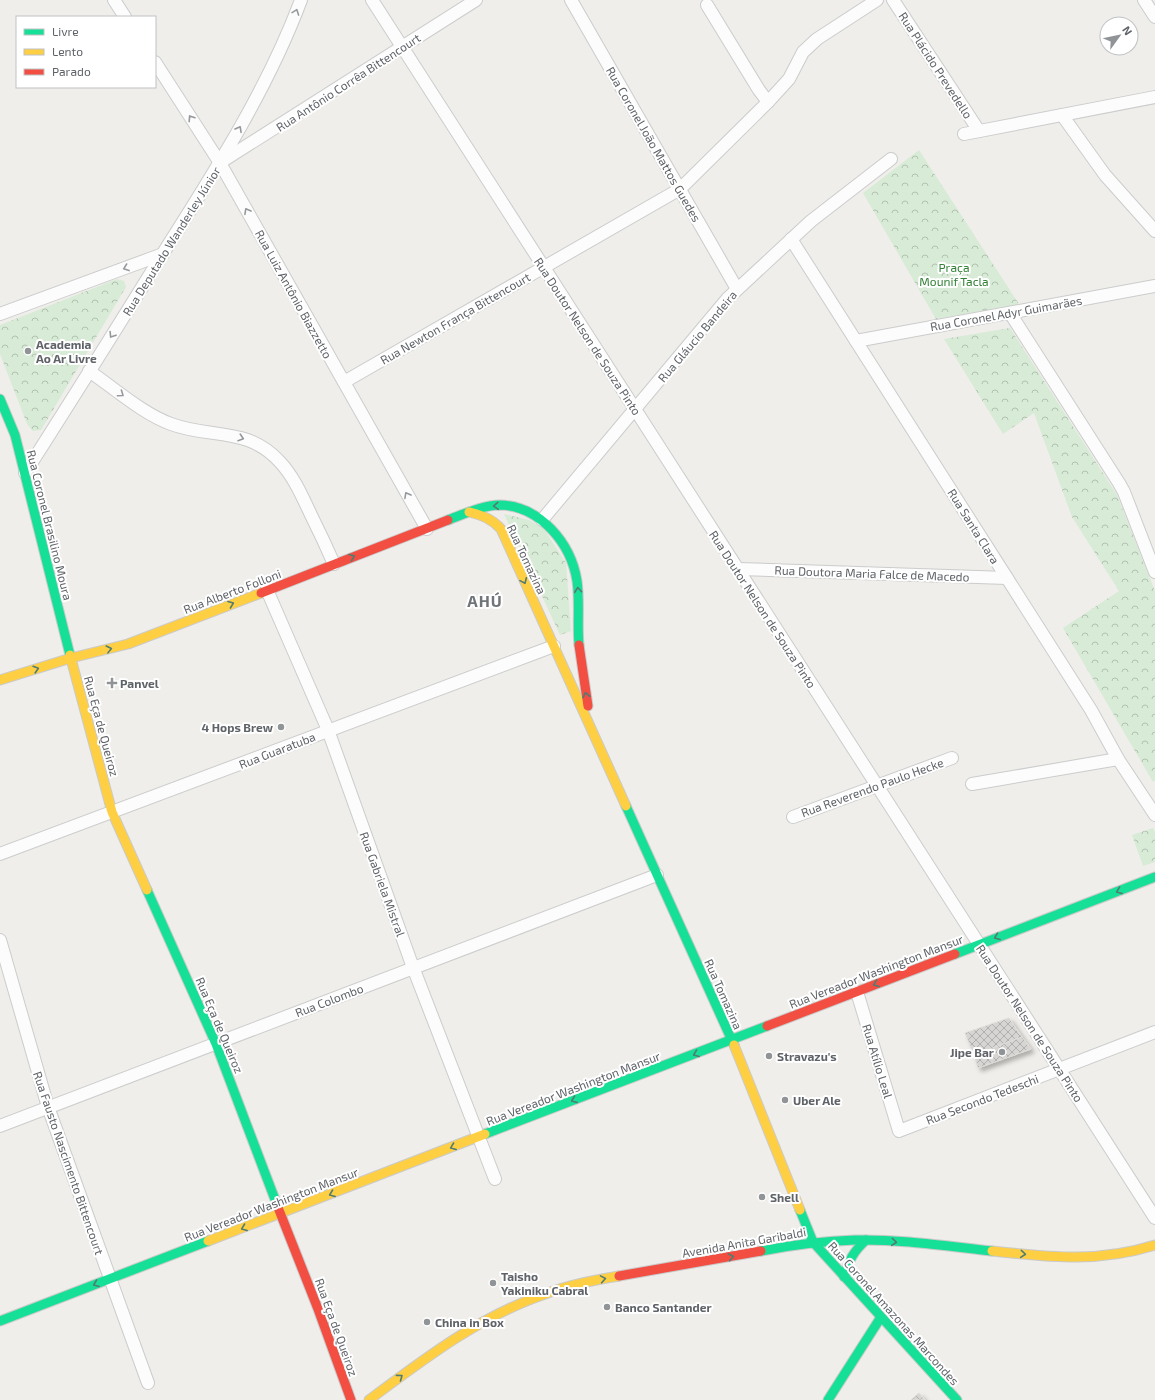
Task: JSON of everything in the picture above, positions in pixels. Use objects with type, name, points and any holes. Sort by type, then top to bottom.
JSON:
[{"type":"main road","name":"Rua Coronel Brasilino Moura","points":[[0,399],[14,435],[25,473],[71,658]]},
{"type":"main road","name":"Rua Tomazina","points":[[469,512],[487,506],[502,505],[530,513],[542,520],[552,530],[572,560],[576,574],[578,591],[580,657],[588,707],[605,759]]},
{"type":"main road","name":"Rua Alberto Folloni","points":[[0,680],[71,658],[128,644],[469,512]]},
{"type":"main road","name":"Rua Tomazina","points":[[469,512],[493,520],[501,529],[562,641],[605,759],[732,1040],[813,1242]]},
{"type":"main road","points":[[562,641],[578,629]]},
{"type":"main road","name":"Rua Eça de Queiroz","points":[[71,658],[112,812],[216,1044],[280,1214],[318,1309],[351,1400]]},
{"type":"main road","name":"Rua Vereador Washington Mansur","points":[[0,1322],[1155,877]]},
{"type":"main road","points":[[844,1277],[850,1256],[866,1240]]},
{"type":"main road","name":"Avenida Anita Garibaldi","points":[[369,1400],[458,1337],[500,1313],[548,1292],[595,1281],[813,1242],[866,1240],[1074,1258],[1111,1256],[1129,1253],[1155,1245]]},
{"type":"main road","name":"Rua Coronel Amazonas Marcondes","points":[[813,1242],[957,1400]]},
{"type":"main road","points":[[828,1400],[881,1317]]},
{"type":"street","points":[[114,0],[125,16]]},
{"type":"street","name":"Rua Deputado Wanderley Júnior","points":[[25,473],[220,163],[268,77],[283,46],[301,0]]},
{"type":"street","name":"Rua Doutor Nelson de Souza Pinto","points":[[372,0],[1155,1218]]},
{"type":"street","name":"Rua Antônio Corrêa Bittencourt","points":[[220,163],[476,0]]},
{"type":"street","name":"Rua Coronel João Mattos Guedes","points":[[571,0],[737,289]]},
{"type":"street","name":"Rua Newton França Bittencourt","points":[[344,382],[680,189],[768,102],[789,79],[803,52],[810,45],[877,0]]},
{"type":"street","name":"Rua Plácido Prevedello","points":[[893,0],[979,131]]},
{"type":"street","points":[[1144,0],[1155,17]]},
{"type":"street","points":[[707,4],[768,102]]},
{"type":"street","name":"Rua Luiz Antônio Biazzetto","points":[[156,64],[220,163],[427,529]]},
{"type":"street","points":[[964,134],[1155,97]]},
{"type":"street","points":[[1062,115],[1105,175],[1155,231]]},
{"type":"street","name":"Rua Gláucio Bandeira","points":[[542,520],[717,309],[791,238],[891,159]]},
{"type":"street","name":"Rua Santa Clara","points":[[791,238],[1091,710],[1118,759],[1155,815]]},
{"type":"street","points":[[0,314],[163,254]]},
{"type":"street","name":"Rua Coronel Adyr Guimarães","points":[[856,341],[1155,286]]},
{"type":"street","points":[[1010,313],[1119,483],[1124,492],[1155,572]]},
{"type":"street","points":[[89,371],[141,408],[166,422],[189,429],[237,436],[265,449],[280,462],[291,475],[300,490],[334,564]]},
{"type":"street","name":"Rua Doutora Maria Falce de Macedo","points":[[738,569],[1007,578]]},
{"type":"street","name":"Rua Gabriela Mistral","points":[[267,590],[328,730],[413,968],[495,1179]]},
{"type":"street","name":"Rua Guaratuba","points":[[0,854],[562,641]]},
{"type":"street","name":"Rua Reverendo Paulo Hecke","points":[[793,817],[952,758]]},
{"type":"street","points":[[972,784],[1118,759]]},
{"type":"street","name":"Rua Colombo","points":[[0,1126],[657,875]]},
{"type":"street","name":"Rua Fausto Nascimento Bittencourt","points":[[0,940],[48,1107],[148,1383]]},
{"type":"street","name":"Rua Atílio Leal","points":[[857,992],[899,1131]]},
{"type":"street","name":"Rua Secondo Tedeschi","points":[[899,1131],[1155,1032]]},
{"type":"green space","name":"Praça Mounif Tacla","points":[[919,150],[1019,304],[936,319],[863,193]]},
{"type":"green space","points":[[117,279],[124,281],[126,287],[41,430],[33,431],[27,424],[0,354],[0,325]]},
{"type":"green space","points":[[1010,328],[1117,495],[1155,591],[1155,780],[1153,782],[1063,628],[1119,591],[1072,517],[1034,413],[1003,434],[944,339]]},
{"type":"green space","points":[[504,514],[529,520],[544,529],[566,563],[571,631],[560,635]]},
{"type":"green space","points":[[1153,828],[1155,832],[1155,862],[1143,866],[1132,835]]},
{"type":"building","points":[[1009,1018],[1022,1037],[974,1055],[965,1033]]},
{"type":"building","name":"Jipe Bar","points":[[1022,1037],[1031,1049],[978,1068],[974,1055]]},
{"type":"building","points":[[919,1393],[925,1400],[911,1400]]},
{"type":"traffic: fast","points":[[0,399],[15,435],[70,655]]},
{"type":"traffic: fast","points":[[448,520],[480,508],[500,505],[515,507],[528,512],[540,519],[551,529],[561,541],[574,567],[577,581],[579,645]]},
{"type":"traffic: fast","points":[[626,806],[734,1045]]},
{"type":"traffic: fast","points":[[955,954],[1155,877]]},
{"type":"traffic: fast","points":[[147,890],[216,1044],[279,1210]]},
{"type":"traffic: fast","points":[[485,1134],[767,1026]]},
{"type":"traffic: fast","points":[[800,1210],[813,1242],[957,1400]]},
{"type":"traffic: fast","points":[[844,1277],[847,1266],[852,1257],[866,1240]]},
{"type":"traffic: fast","points":[[761,1251],[819,1242],[872,1240],[924,1243],[992,1251]]},
{"type":"traffic: fast","points":[[0,1321],[208,1241]]},
{"type":"traffic: fast","points":[[828,1400],[881,1317]]},
{"type":"traffic: slow","points":[[469,512],[486,518],[501,529],[626,806]]},
{"type":"traffic: slow","points":[[0,680],[71,658],[128,644],[261,593]]},
{"type":"traffic: slow","points":[[70,655],[112,812],[147,890]]},
{"type":"traffic: slow","points":[[734,1045],[800,1210]]},
{"type":"traffic: slow","points":[[208,1241],[485,1134]]},
{"type":"traffic: slow","points":[[992,1251],[1074,1257],[1114,1254],[1134,1251],[1155,1245]]},
{"type":"traffic: slow","points":[[369,1400],[432,1354],[475,1326],[498,1314],[521,1303],[563,1288],[619,1276]]},
{"type":"traffic: jam","points":[[261,593],[448,520]]},
{"type":"traffic: jam","points":[[579,645],[588,706]]},
{"type":"traffic: jam","points":[[767,1026],[955,954]]},
{"type":"traffic: jam","points":[[279,1210],[318,1309],[351,1400]]},
{"type":"traffic: jam","points":[[619,1276],[761,1251]]},
{"type":"place","name":"Academia Ao Ar Livre","points":[[28,351]]},
{"type":"place","name":"Panvel","points":[[112,683]]},
{"type":"place","name":"4 Hops Brew","points":[[281,727]]},
{"type":"place","name":"Jipe Bar","points":[[1002,1052]]},
{"type":"place","name":"Stravazu's","points":[[769,1056]]},
{"type":"place","name":"Uber Ale","points":[[785,1100]]},
{"type":"place","name":"Shell","points":[[762,1197]]},
{"type":"place","name":"Taisho Yakiniku Cabral","points":[[493,1283]]},
{"type":"place","name":"Banco Santander","points":[[607,1307]]},
{"type":"place","name":"China in Box","points":[[427,1322]]},
{"type":"district","name":"AHÚ","points":[[485,600]]}]
